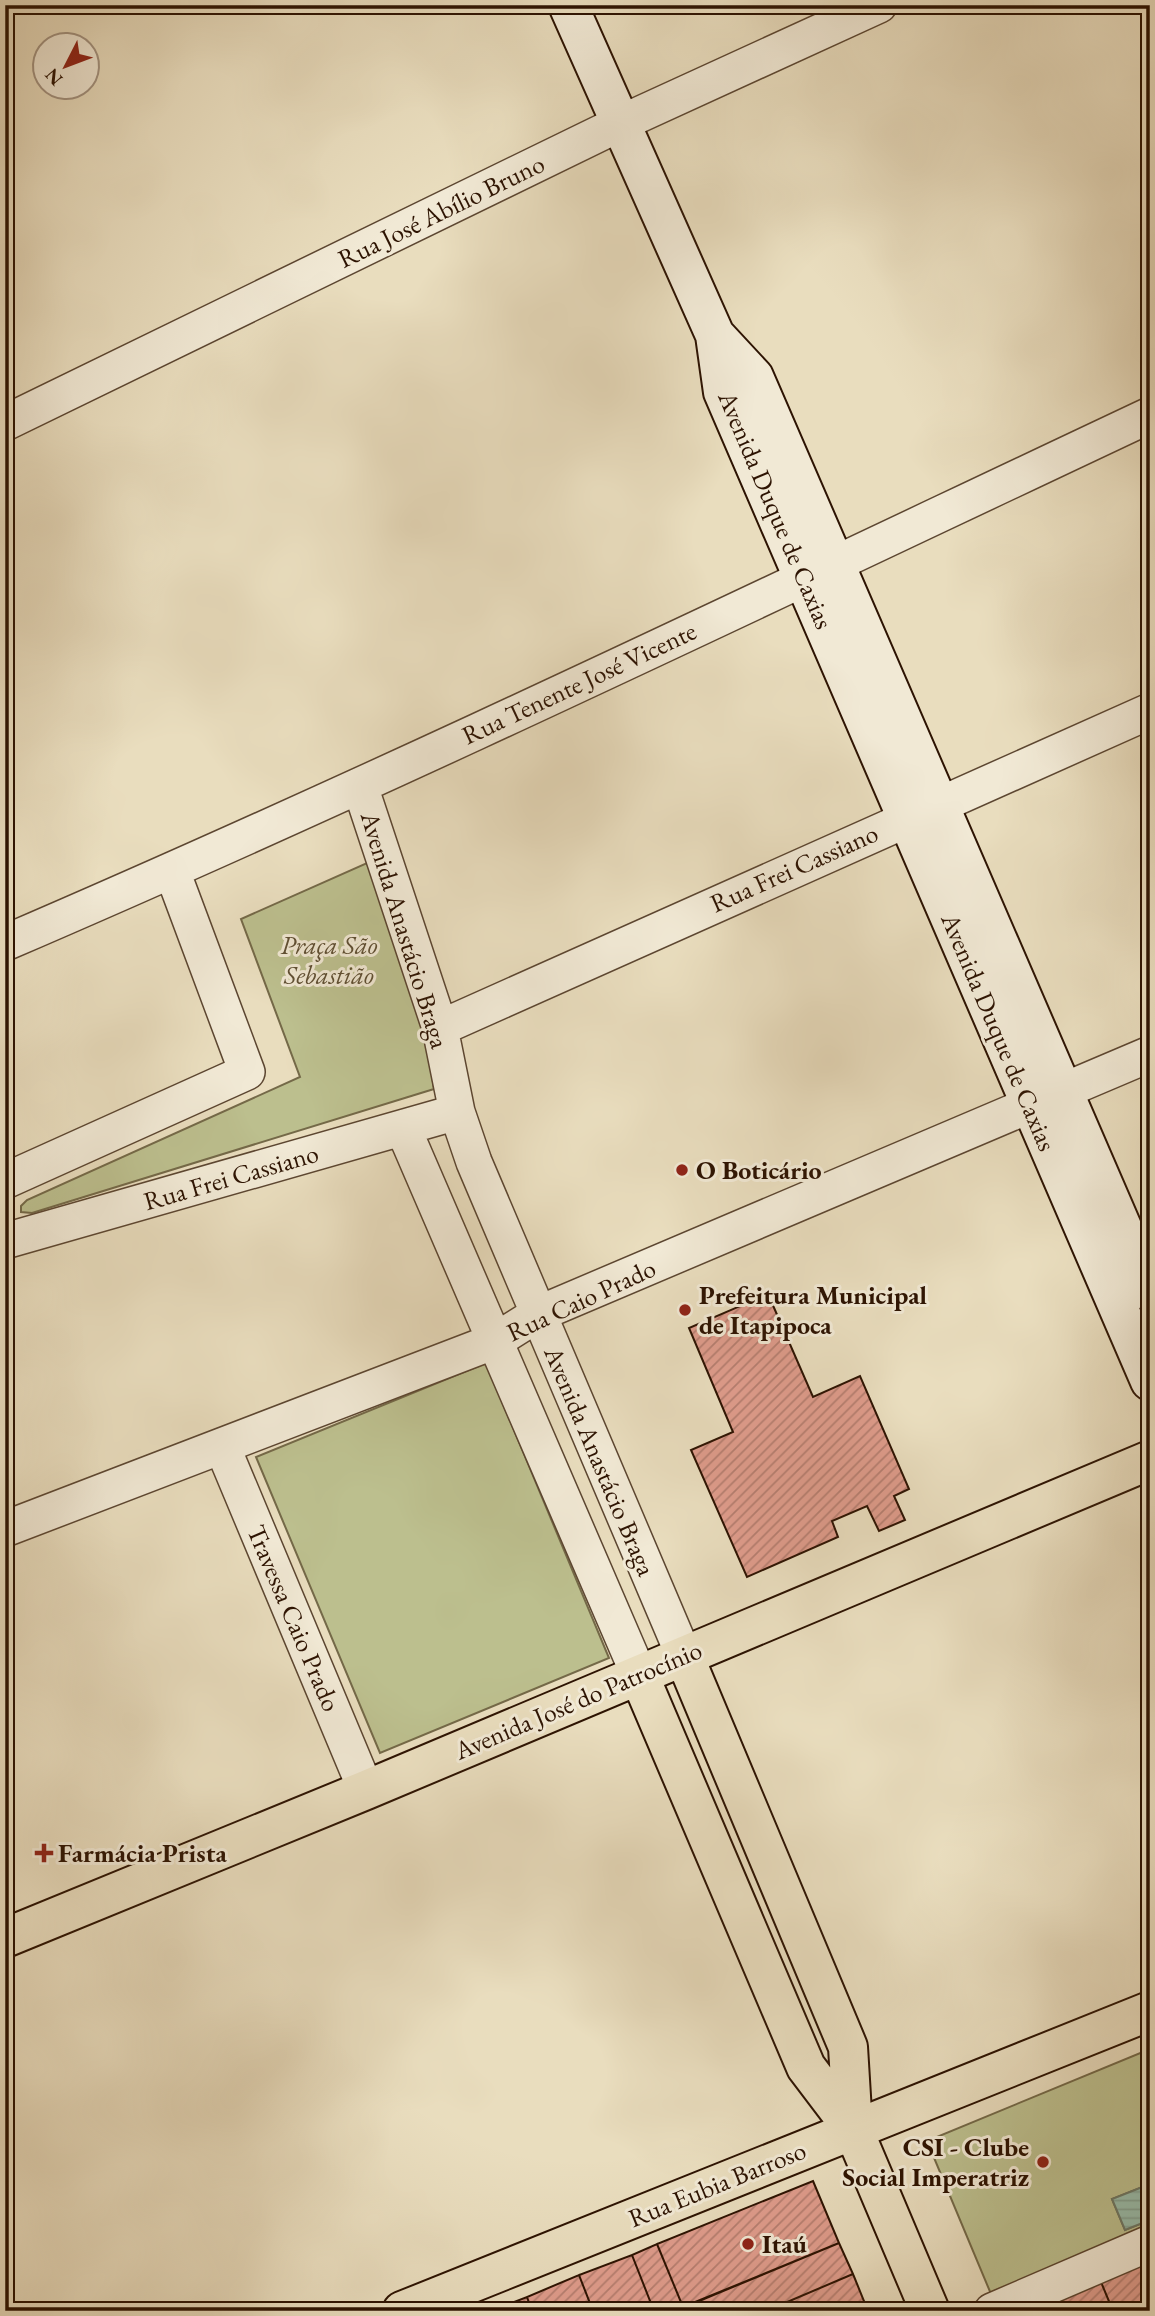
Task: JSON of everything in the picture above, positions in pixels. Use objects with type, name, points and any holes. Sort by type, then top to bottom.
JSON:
[{"type":"main road","name":"Avenida Duque de Caxias","points":[[568,5],[715,335],[723,392],[819,570],[1047,1098],[1150,1381]]},
{"type":"main road","name":"Avenida Duque de Caxias","points":[[1047,1098],[1150,1292]]},
{"type":"main road","name":"Avenida José do Patrocínio","points":[[5,1938],[366,1790],[1150,1460]]},
{"type":"main road","name":"Avenida Anastácio Braga","points":[[684,1656],[848,2047],[853,2129]]},
{"type":"main road","name":"Avenida Anastácio Braga","points":[[639,1675],[806,2067],[853,2129],[930,2311]]},
{"type":"main road","name":"Rua Eubia Barroso","points":[[402,2311],[1150,2011]]},
{"type":"street","name":"Rua José Abílio Bruno","points":[[5,423],[621,123],[879,5]]},
{"type":"street","name":"Rua Tenente José Vicente","points":[[5,943],[360,786],[1150,415]]},
{"type":"street","name":"Rua Frei Cassiano","points":[[440,1028],[1150,710]]},
{"type":"street","name":"Avenida Anastácio Braga","points":[[360,786],[440,1028],[457,1112],[482,1184],[684,1656]]},
{"type":"street","points":[[5,1181],[247,1072],[172,871]]},
{"type":"street","name":"Rua Caio Prado","points":[[5,1530],[495,1341],[538,1314],[1150,1055]]},
{"type":"street","name":"Rua Frei Cassiano","points":[[5,1241],[457,1112]]},
{"type":"street","name":"Avenida Anastácio Braga","points":[[403,1128],[639,1675]]},
{"type":"street","name":"Travessa Caio Prado","points":[[222,1446],[366,1790]]},
{"type":"street","points":[[992,2311],[1150,2243]]},
{"type":"green space","name":"Praça São Sebastião","points":[[367,863],[416,1002],[434,1089],[32,1213],[21,1212],[21,1206],[27,1200],[300,1077],[241,919]]},
{"type":"green space","points":[[486,1363],[609,1658],[380,1753],[256,1457]]},
{"type":"green space","name":"CSI - Clube Social Imperatriz","points":[[1150,2049],[1150,2184],[1112,2199],[1125,2230],[1150,2220],[1150,2229],[991,2294],[927,2141]]},
{"type":"shaded area","points":[[1150,2184],[1150,2220],[1125,2230],[1112,2199]]},
{"type":"building","points":[[768,1294],[813,1397],[860,1376],[909,1489],[894,1496],[905,1520],[879,1531],[867,1506],[832,1521],[838,1537],[747,1577],[691,1450],[733,1432],[689,1328]]},
{"type":"building","name":"Itaú","points":[[813,2181],[839,2243],[683,2307],[657,2244]]},
{"type":"building","points":[[839,2243],[853,2274],[766,2311],[675,2311]]},
{"type":"building","points":[[657,2244],[683,2307],[675,2311],[654,2311],[632,2255]]},
{"type":"building","points":[[632,2255],[654,2311],[593,2311],[579,2275]]},
{"type":"building","points":[[1148,2261],[1150,2311],[1113,2311],[1101,2282]]},
{"type":"building","points":[[853,2274],[868,2311],[766,2311]]},
{"type":"building","points":[[579,2275],[593,2311],[532,2311],[527,2297]]},
{"type":"building","points":[[1101,2282],[1113,2311],[1032,2311]]},
{"type":"building","points":[[527,2297],[532,2311],[491,2311]]},
{"type":"place","name":"O Boticário","points":[[682,1170]]},
{"type":"place","name":"Prefeitura Municipal de Itapipoca","points":[[685,1310]]},
{"type":"place","name":"Farmácia Prista","points":[[44,1853]]},
{"type":"place","name":"CSI - Clube Social Imperatriz","points":[[1043,2162]]},
{"type":"place","name":"Itaú","points":[[748,2244]]}]
